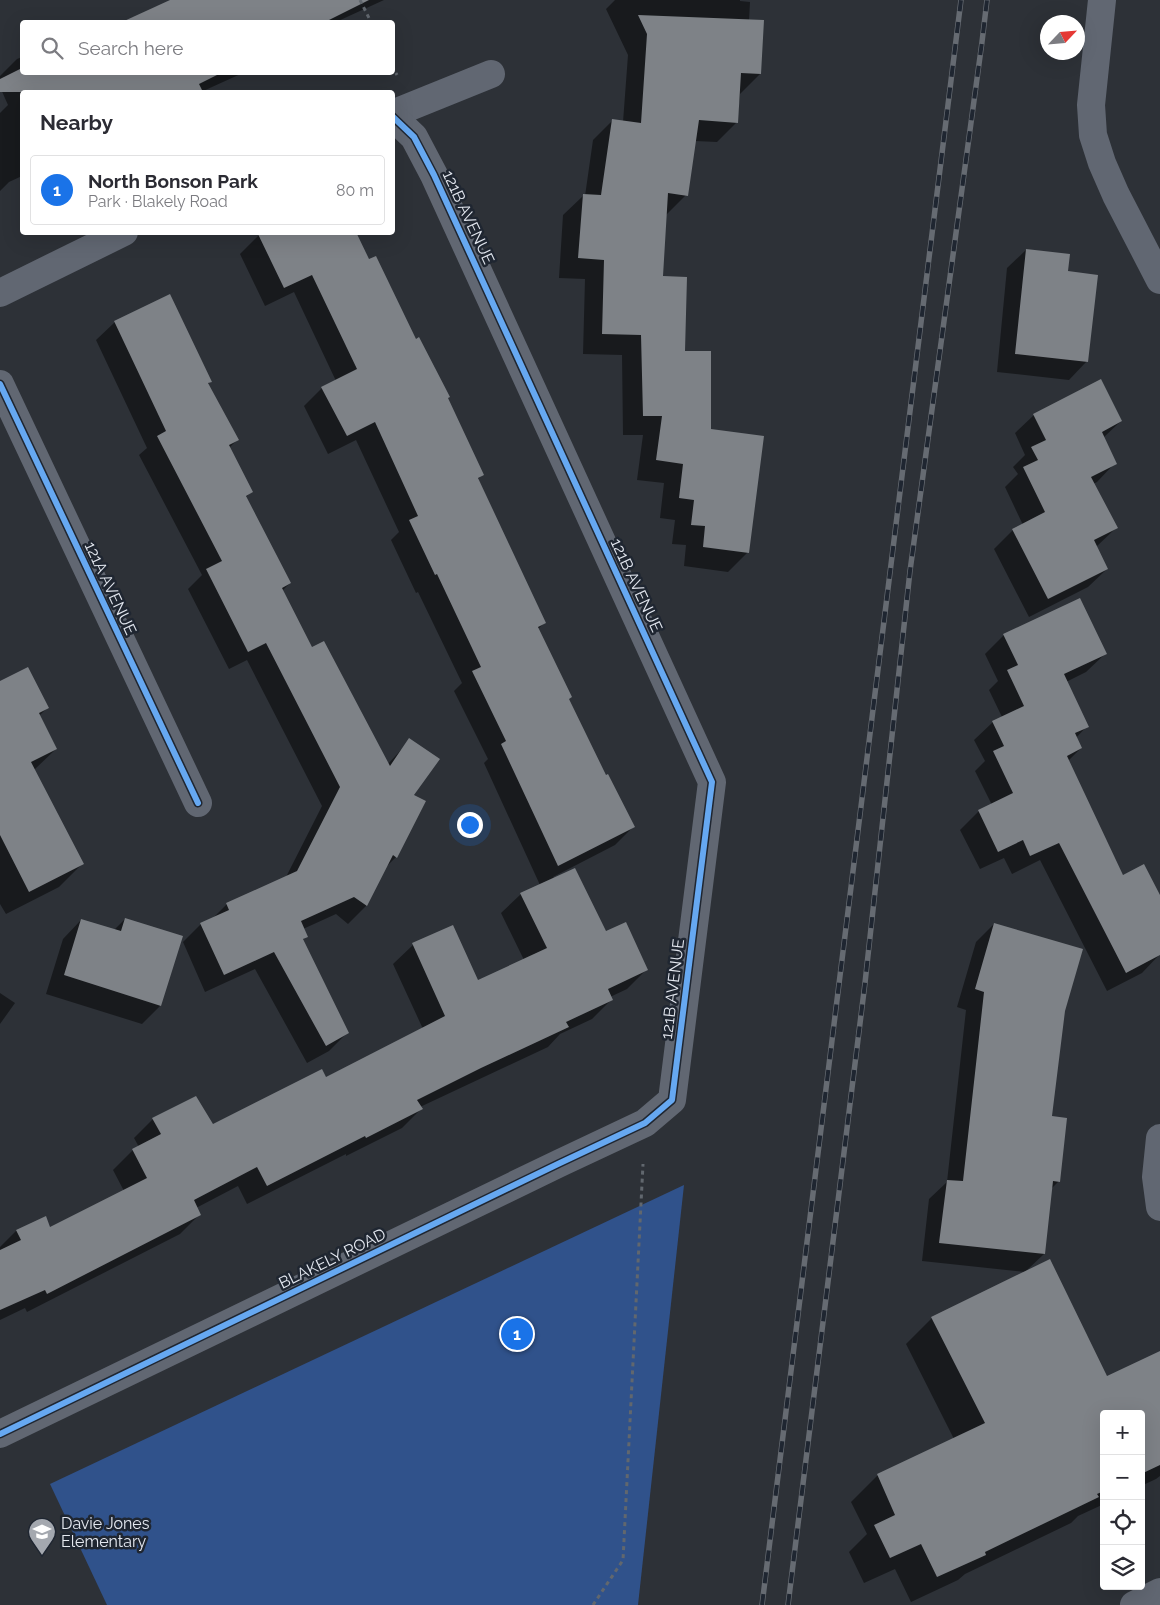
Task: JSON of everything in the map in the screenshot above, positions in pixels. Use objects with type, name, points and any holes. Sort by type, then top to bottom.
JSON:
[{"type":"street","points":[[1102,0],[1091,105],[1093,135],[1102,163],[1116,195],[1160,280]]},
{"type":"street","points":[[395,114],[491,74]]},
{"type":"street","name":"121B AVENUE","points":[[395,118],[414,137],[434,175],[712,782],[672,1100]]},
{"type":"street","points":[[0,293],[118,235]]},
{"type":"street","name":"121A AVENUE","points":[[0,384],[198,803]]},
{"type":"street","name":"BLAKELY ROAD","points":[[0,1434],[645,1123],[672,1100]]},
{"type":"street","points":[[1160,1138],[1156,1177],[1160,1207]]},
{"type":"street","points":[[1134,1605],[1160,1592]]},
{"type":"path","points":[[360,0],[370,20]]},
{"type":"path","points":[[593,1605],[623,1560],[645,1123]]},
{"type":"shaded area","points":[[684,1185],[638,1605],[107,1605],[50,1484]]},
{"type":"building","points":[[170,0],[369,0],[329,20],[126,20]]},
{"type":"building","points":[[638,15],[764,20],[761,74],[741,73],[738,123],[699,120],[688,196],[668,193],[663,276],[687,277],[685,351],[711,351],[711,429],[764,436],[749,553],[703,547],[705,526],[691,525],[694,500],[679,498],[683,464],[656,460],[662,416],[643,416],[641,335],[602,334],[604,260],[578,258],[583,194],[601,195],[612,119],[641,123],[647,34]]},
{"type":"building","points":[[20,69],[20,75],[217,75],[199,84],[202,90],[20,90],[20,92],[0,92],[0,79]]},
{"type":"building","points":[[258,235],[357,235],[369,259],[376,256],[416,339],[419,337],[450,397],[448,398],[484,475],[478,478],[546,623],[538,627],[572,697],[569,699],[606,775],[608,774],[635,827],[558,866],[501,744],[506,741],[472,671],[481,667],[409,520],[418,516],[375,422],[347,436],[321,387],[357,369],[312,275],[284,288]]},
{"type":"building","points":[[1026,249],[1070,254],[1068,271],[1098,275],[1088,362],[1015,354]]},
{"type":"building","points":[[170,294],[212,382],[208,383],[239,440],[229,445],[253,492],[246,496],[291,583],[282,588],[312,647],[324,641],[390,766],[409,738],[440,759],[414,795],[426,801],[397,858],[393,855],[367,906],[354,897],[301,921],[308,937],[303,939],[349,1033],[326,1046],[274,952],[224,975],[200,923],[229,910],[226,903],[297,871],[340,787],[266,643],[248,652],[206,569],[222,561],[157,436],[166,431],[114,321]]},
{"type":"building","points":[[1101,379],[1122,421],[1102,432],[1117,464],[1091,477],[1118,528],[1094,540],[1108,569],[1048,599],[1012,529],[1045,512],[1023,467],[1038,460],[1031,447],[1046,440],[1033,414]]},
{"type":"building","points":[[1080,598],[1107,654],[1064,674],[1089,727],[1075,733],[1082,748],[1067,756],[1123,875],[1144,864],[1160,895],[1160,955],[1126,973],[1059,843],[1030,856],[1023,840],[998,852],[978,810],[1013,793],[993,751],[1004,746],[992,721],[1024,706],[1007,670],[1018,665],[1003,634]]},
{"type":"building","points":[[28,667],[49,708],[39,713],[57,749],[31,762],[84,864],[29,892],[0,835],[0,681]]},
{"type":"building","points":[[575,868],[606,931],[626,922],[648,970],[608,989],[613,1000],[566,1022],[569,1027],[417,1100],[423,1109],[366,1138],[365,1136],[267,1186],[257,1167],[194,1200],[201,1215],[47,1294],[45,1290],[0,1310],[0,1250],[21,1240],[16,1230],[46,1216],[50,1227],[147,1178],[132,1149],[161,1134],[152,1118],[196,1096],[213,1124],[322,1069],[326,1077],[445,1016],[412,943],[453,925],[478,980],[547,948],[520,893]]},
{"type":"building","points":[[125,918],[183,936],[161,1006],[64,975],[81,919],[121,931]]},
{"type":"building","points":[[994,923],[1083,949],[1065,1011],[1052,1116],[1067,1118],[1060,1182],[1053,1181],[1045,1254],[939,1243],[947,1180],[963,1181],[984,992],[975,989]]},
{"type":"building","points":[[1050,1259],[1107,1376],[1160,1351],[1160,1465],[1145,1472],[1145,1410],[1100,1410],[1100,1493],[1097,1494],[1099,1497],[985,1552],[986,1555],[937,1577],[921,1544],[890,1558],[874,1525],[895,1515],[877,1474],[985,1423],[931,1317]]},
{"type":"railway","points":[[762,1605],[961,0]]},
{"type":"railway","points":[[788,1605],[865,983],[910,571],[987,0]]},
{"type":"cycle path","points":[[0,1434],[645,1123],[672,1100],[712,782],[434,175],[414,137],[395,119]]},
{"type":"cycle path","points":[[0,384],[198,803]]},
{"type":"place","name":"North Bonson Park","points":[[517,1334]]},
{"type":"place","name":"Davie Jones Elementary","points":[[42,1556]]}]
